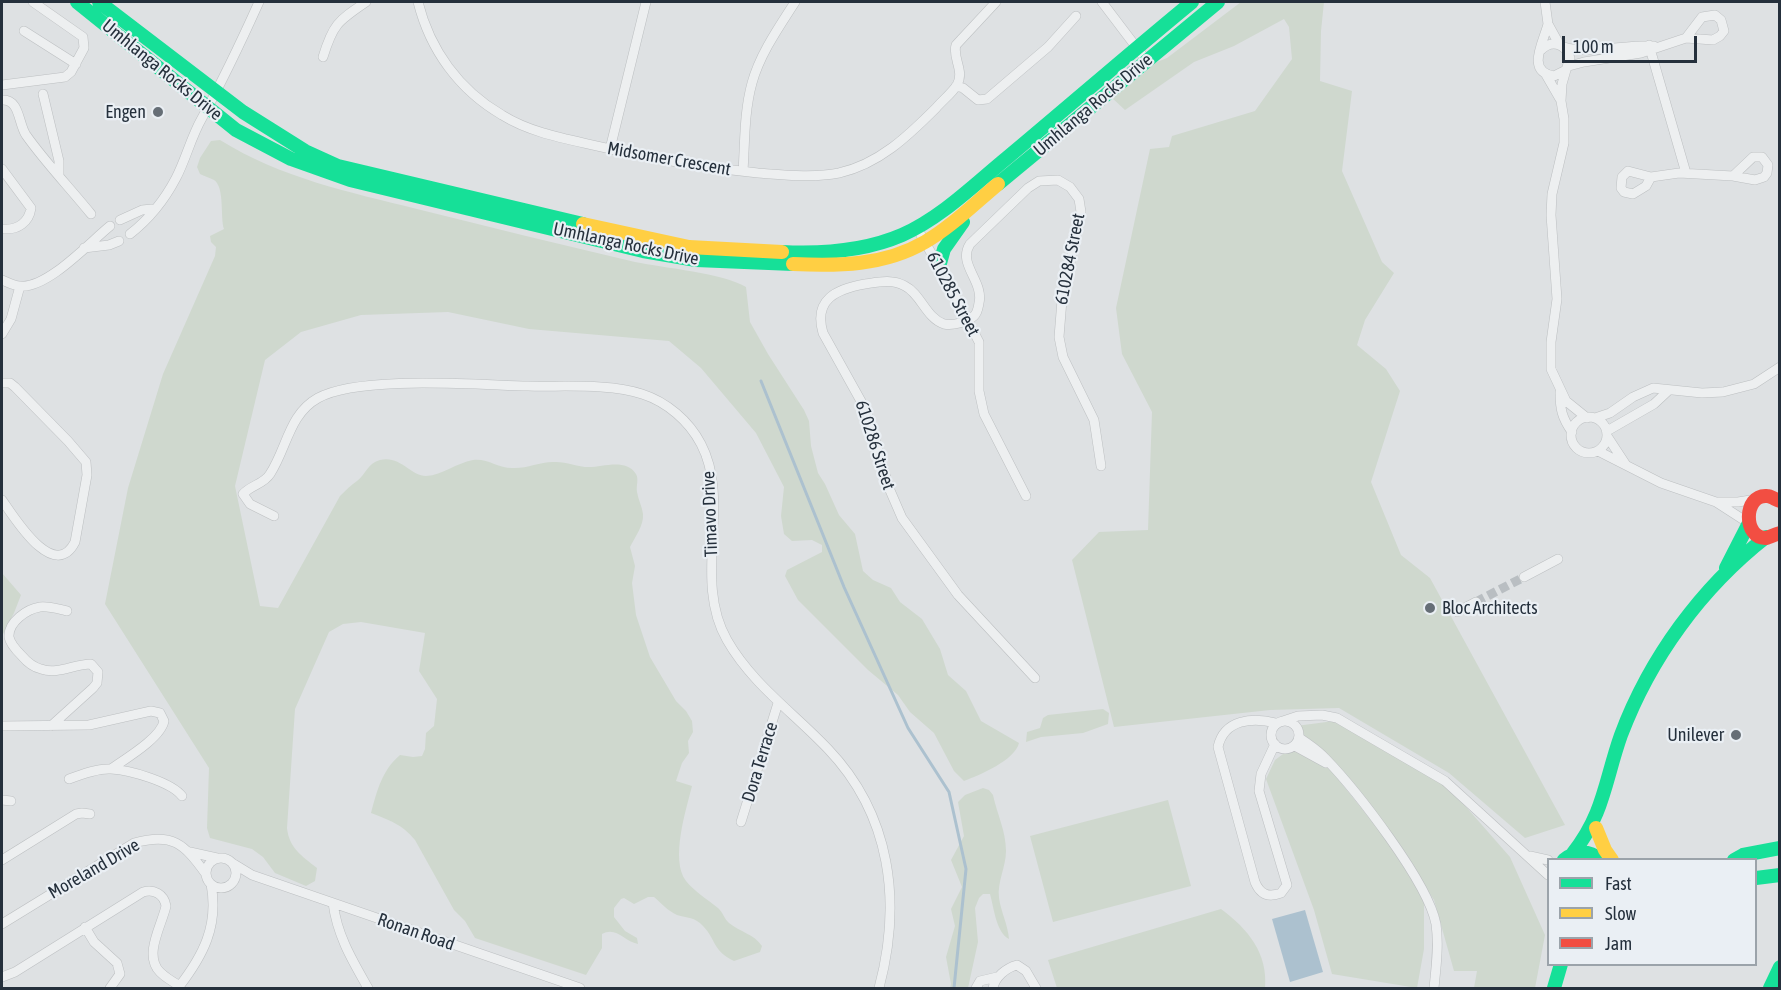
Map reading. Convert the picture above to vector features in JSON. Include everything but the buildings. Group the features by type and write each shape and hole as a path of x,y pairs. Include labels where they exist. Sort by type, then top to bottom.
{"main road":[{"name":"Umhlanga Rocks Drive","path":"77,2 208,109 262,146 304,166 676,258 836,266 891,257 925,242 986,195 1218,2"},
{"name":"Umhlanga Rocks Drive","path":"99,2 271,132 304,151 338,166 659,242 734,250 800,253 873,246 917,228 953,202 1064,111 1136,47 1192,2"},
{"path":"939,267 944,249 952,234 986,195"},
{"path":"1568,856 1597,823 1620,739 1645,681 1671,640 1723,575 1748,524 1749,507 1768,499 1779,486"},
{"path":"1748,524 1755,533 1775,535"},
{"path":"1723,575 1775,535"},
{"path":"1597,823 1604,858"},
{"path":"1738,858 1779,848"},
{"path":"1568,856 1587,852 1602,858"},
{"path":"1757,871 1779,868"},
{"path":"1757,878 1779,875"},
{"path":"1554,988 1559,967"},
{"path":"1770,988 1779,967"}],"street":[{"path":"2,86 65,77 69,75 84,48 83,37 33,2"},
{"path":"120,220 158,205 176,178 201,119 217,93 259,2"},
{"path":"323,57 337,23 366,2"},
{"name":"Midsomer Crescent","path":"418,2 427,29 442,59 481,101 512,122 682,164 783,175 820,175 840,172 862,165 897,145 956,86"},
{"path":"610,148 646,2"},
{"path":"743,171 746,121 752,82 766,49 795,2"},
{"path":"996,2 956,45 954,52 960,72 956,86 963,88 978,100 987,99 1048,47 1076,16"},
{"path":"1101,2 1146,60"},
{"path":"1545,2 1548,24 1570,58 1562,84 1564,143 1552,194 1551,216 1557,299 1551,342 1551,369 1566,401 1591,418 1600,421 1628,466"},
{"path":"1548,24 1537,62 1561,101"},
{"path":"24,31 76,64"},
{"path":"1545,73 1559,75 1568,68 1686,38"},
{"path":"1540,51 1548,44 1581,50 1630,45 1653,47"},
{"path":"1653,47 1686,173"},
{"path":"43,94 59,161 59,175"},
{"path":"2,100 13,103 24,133 91,214"},
{"path":"2,169 32,208 29,217 22,224 12,229 4,229"},
{"path":"1651,177 1686,173 1733,176"},
{"name":"610284 Street","path":"967,320 977,312 981,298 978,285 966,260 970,244 1033,184 1051,179 1070,187 1079,199 1081,212 1062,300 1059,337 1063,357 1094,420 1101,466"},
{"path":"130,234 147,220 152,209"},
{"path":"2,280 20,286 31,285 52,276 110,226"},
{"name":"610285 Street","path":"917,228 979,345 979,391 984,414 1026,496"},
{"path":"84,248 109,246 118,240"},
{"name":"610286 Street","path":"967,320 950,324 942,323 930,313 909,288 890,281 851,286 834,292 823,308 821,320 824,333 867,412 889,488 902,518 958,595 1035,678"},
{"path":"2,334 11,319 20,286"},
{"path":"1572,432 1577,422 1616,410 1653,388 1702,393 1723,392 1754,384 1779,367"},
{"path":"2,383 9,383 15,387 79,452 87,467 75,542 68,552 58,555 44,552 31,539 2,500"},
{"name":"Timavo Drive","path":"274,516 250,504 243,494 269,475 287,435 301,413 315,400 333,392 366,386 417,384 592,387 640,393 667,405 696,435 705,452 711,473 713,496 711,584 714,609 723,632 736,655 778,703 827,748 855,781 864,796 883,843 888,864 891,905 886,954 879,988"},
{"path":"1560,390 1560,408 1572,432 1574,445 1586,453 1598,451 1603,447 1607,434 1654,404 1669,390"},
{"path":"1598,451 1661,483 1716,502 1748,524"},
{"path":"1716,502 1768,499"},
{"path":"1524,578 1558,559"},
{"path":"1457,612 1476,602"},
{"path":"51,726 93,688 97,683 98,672 91,664 59,671 40,669 31,665 18,653 9,639 9,633 19,617 33,608 48,606 67,611"},
{"name":"Dora Terrace","path":"741,822 778,703"},
{"path":"2,726 88,724 151,711 160,713 164,721 161,730 111,769"},
{"path":"1279,746 1270,734 1279,722 1298,716 1337,718 1445,782 1517,848 1530,856 1547,874"},
{"path":"1296,726 1311,716"},
{"path":"1296,726 1287,721 1239,722 1229,728 1218,747 1257,887 1267,895 1275,895 1286,888 1286,878 1259,791 1261,774 1279,746 1298,742 1320,753 1352,788 1429,900 1436,925 1437,953 1434,988"},
{"path":"1296,726 1298,742"},
{"path":"69,779 82,774 111,769 158,781 175,789 182,796"},
{"path":"2,860 76,814 90,814"},
{"name":"Moreland Drive","path":"2,924 134,843 146,840 175,842 190,852 206,874"},
{"name":"Moreland Drive","path":"190,852 217,858"},
{"path":"1530,856 1547,860"},
{"path":"2,977 15,972 149,890 156,891 165,901 166,906 156,937 153,959 159,970 179,987 202,950 214,918 211,884 206,874 210,862 217,858 227,859 234,864 236,878 214,901"},
{"name":"Ronan Road","path":"234,864 252,875 580,988"},
{"name":"Ronan Road","path":"236,878 252,875"},
{"path":"211,884 217,888 226,887"},
{"path":"333,903 337,929 368,988"},
{"path":"86,927 94,942 119,966 120,974 110,988"},
{"path":"976,988 980,981 997,977 1011,967 1020,965 1036,988"},
{"path":"993,988 997,977"}],"shaded area":[{"path":"1241,2 1324,2 1320,81 1352,91 1342,171 1382,262 1394,273 1365,320 1357,345 1386,369 1400,391 1371,482 1401,555 1430,578 1565,825 1525,838 1449,773 1339,708 1270,710 1114,727 1072,560 1099,532 1148,530 1152,412 1122,354 1116,308 1150,149 1169,147 1172,136 1255,111 1292,59 1289,27 1284,19 1234,46 1194,62 1125,110 1111,97 1137,74 1142,75 1152,64 1167,58"},
{"path":"220,140 291,174 341,190 635,262 723,278 746,287 750,322 809,421 811,446 818,473 839,515 855,534 863,571 873,580 891,588 900,602 922,619 940,649 948,675 966,691 981,721 1019,743 1016,749 996,766 964,781 954,771 934,733 910,712 898,695 868,670 798,600 785,576 787,570 822,552 822,545 812,540 792,541 784,534 781,516 784,487 756,433 701,368 669,341 529,329 448,312 361,315 301,332 265,360 235,486 260,606 278,608 340,496 376,461 394,460 415,473 426,476 438,474 473,460 512,468 558,462 589,467 614,464 632,469 637,476 637,492 643,514 641,527 630,547 635,566 632,583 636,615 650,657 676,701 692,721 693,732 688,741 689,753 682,763 676,781 692,786 679,848 681,872 686,881 720,910 729,923 762,946 760,952 734,961 718,949 700,923 694,919 677,915 654,897 648,897 634,904 624,898 621,899 614,908 614,917 625,931 637,938 638,944 616,933 602,934 602,948 586,975 475,938 465,921 454,910 415,840 400,826 371,813 378,789 389,767 400,755 422,756 426,733 434,726 437,699 419,671 425,633 361,622 343,624 329,632 295,709 287,828 293,846 317,868 315,881 306,886 275,873 263,857 252,849 210,838 207,828 209,768 105,604 128,488 163,374 215,256 216,247 211,242 210,236 224,229 220,189 214,180 200,174 197,167 211,141"},
{"path":"2,573 21,595 2,636"},
{"path":"1103,709 1109,713 1108,724 1083,733 1041,737 1026,742 1027,732 1040,728 1043,718 1048,715"},
{"path":"1334,721 1446,784 1510,857 1545,935 1535,988 1474,988 1477,971 1454,971 1434,900 1398,846 1296,726"},
{"path":"1287,751 1298,751 1326,764 1398,854 1424,896 1424,949 1417,988 1332,974 1314,910 1266,779 1275,760"},
{"path":"983,788 989,790 993,795 1005,836 1006,857 999,892 1009,939 998,925 990,894 983,894 975,908 978,942 968,988 950,988 946,957 955,926 951,909 962,887 951,860 964,836 958,802 965,795"},
{"path":"1168,800 1191,886 1053,922 1030,836"},
{"path":"1221,909 1248,934 1260,953 1265,975 1265,988 1057,988 1048,960"}],"water":[{"path":"1305,910 1323,972 1290,982 1272,919"}],"waterway":[{"path":"761,381 844,587 908,728 949,792 966,869 954,988"}],"tunnel":[{"path":"1476,602 1524,577"}],"traffic: fast":[{"path":"77,2 236,130 291,159 350,180 643,251 696,260 793,264"},
{"path":"99,2 243,112 305,151 338,166 583,224"},
{"path":"782,252 828,252 858,248 888,240 916,228 944,210 970,189 1192,2"},
{"path":"998,184 1218,2"},
{"path":"939,267 944,249 963,222"},
{"path":"1726,568 1748,525"},
{"path":"1573,853 1598,810 1621,735 1633,706 1662,652 1699,602 1742,557 1766,537"},
{"path":"1738,858 1780,848"},
{"path":"1567,858 1582,852 1598,858"},
{"path":"1757,878 1780,875"},
{"path":"1554,988 1560,966"},
{"path":"1770,988 1780,967"}],"traffic: slow":[{"path":"793,264 860,263 909,250 944,229 998,184"},
{"path":"583,224 689,247 782,252"},
{"path":"1596,828 1611,858"}],"traffic: jam":[{"path":"1780,501 1769,496 1759,497 1753,502 1749,517 1753,532 1758,536 1766,538 1780,533"}],"place":[{"name":"Engen","path":"158,112"},
{"name":"Bloc Architects","path":"1430,608"},
{"name":"Unilever","path":"1736,735"}]}
